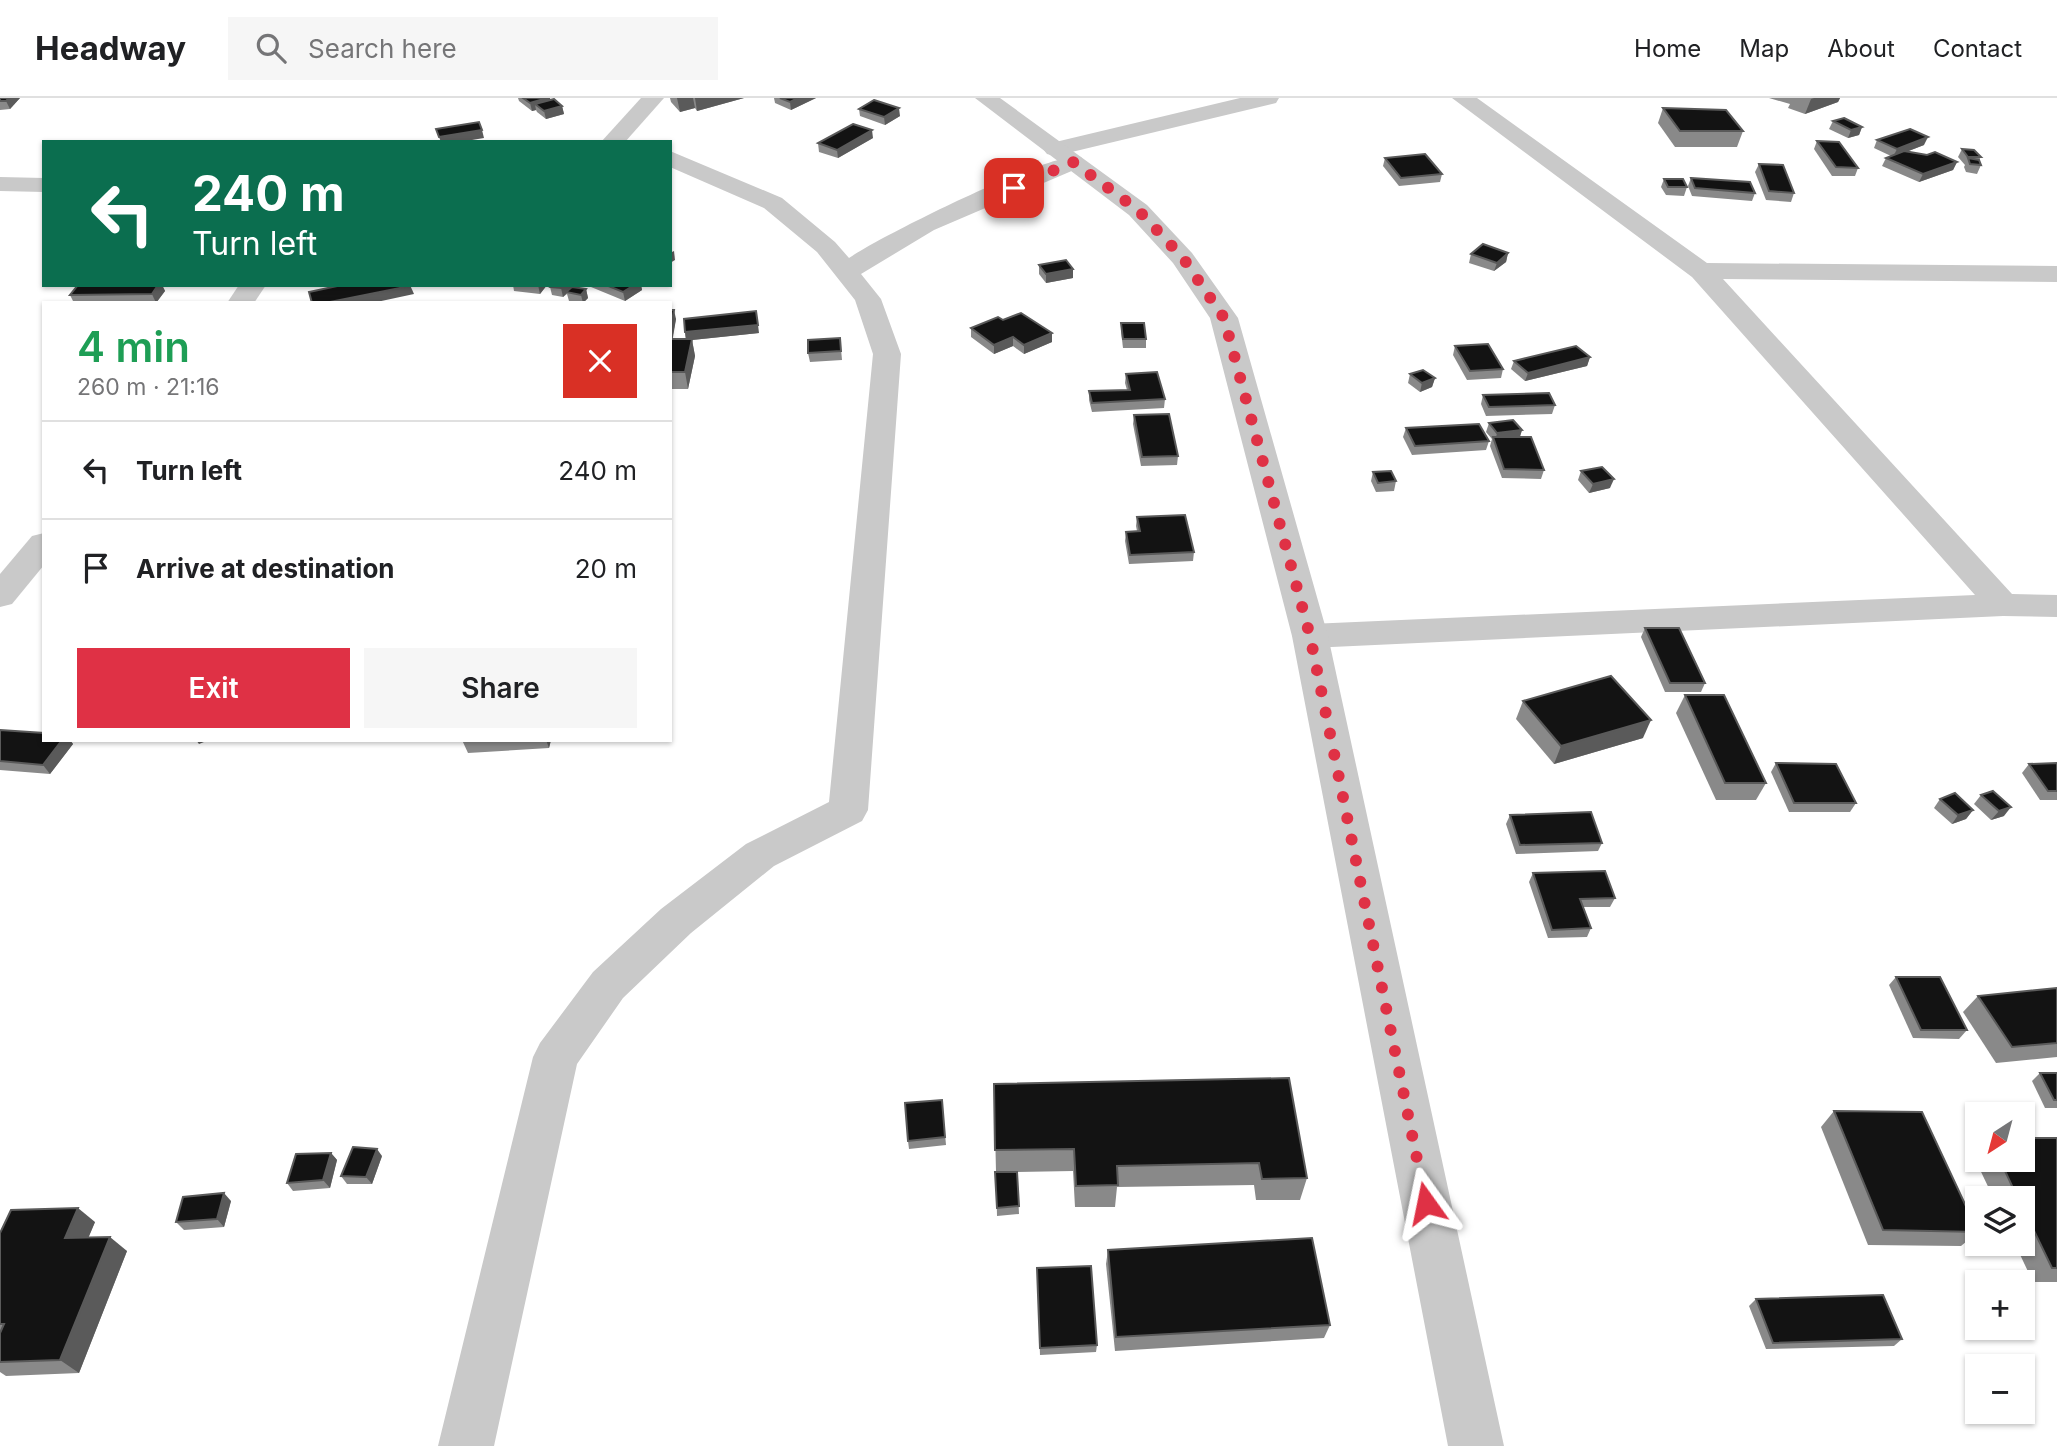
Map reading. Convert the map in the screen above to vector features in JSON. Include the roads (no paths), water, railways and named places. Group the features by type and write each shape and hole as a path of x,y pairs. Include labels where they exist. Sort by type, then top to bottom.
{"street":[{"path":"622,140 653,98"},
{"path":"986,98 1138,210 1183,258 1224,318 1310,636 1476,1446"},
{"path":"846,272 870,253 1064,155 1268,98"},
{"path":"1463,98 1701,271 2003,605"},
{"path":"466,1446 556,1057 608,985 676,921 760,855 848,810 887,354 868,299 826,247 773,204 672,159"},
{"path":"0,184 42,185"},
{"path":"1701,271 2057,274"},
{"path":"0,596 42,545"},
{"path":"1310,636 2003,605 2057,606"}]}
